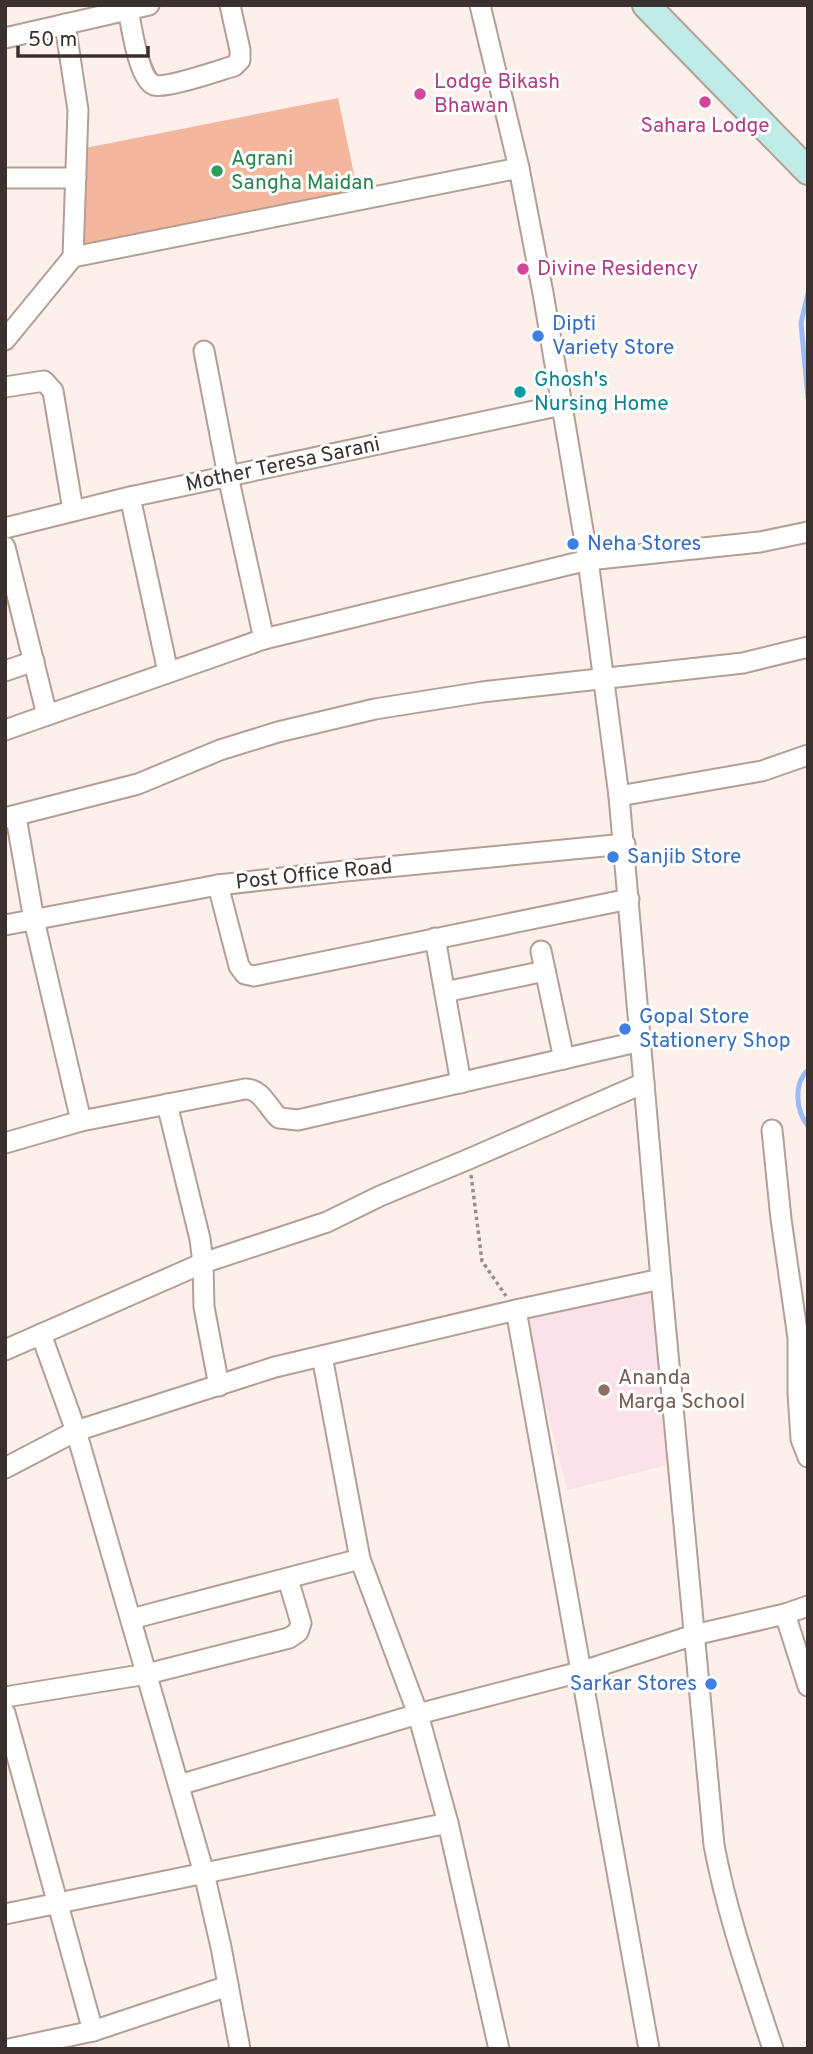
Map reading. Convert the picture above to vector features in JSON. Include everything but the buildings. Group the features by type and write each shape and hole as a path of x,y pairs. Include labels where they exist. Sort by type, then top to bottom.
{"main road":[{"path":"646,5 808,171"}],"street":[{"path":"5,38 149,5"},
{"path":"128,9 142,72 155,86 168,85 234,66 240,60 230,5"},
{"path":"480,5 519,168 562,405 588,560 619,796 714,1845 730,1912 773,2049"},
{"path":"5,340 72,257 77,95 65,23"},
{"path":"72,257 519,168"},
{"path":"5,178 76,178"},
{"path":"205,351 228,476 264,639"},
{"path":"5,387 44,381 53,391 73,510"},
{"name":"Mother Teresa Sarani","path":"5,528 130,497 562,405"},
{"path":"130,497 168,672"},
{"path":"5,730 264,639 588,560 748,544 808,532"},
{"path":"5,547 47,715"},
{"path":"80,1121 10,817 138,784 220,750 278,732 375,709 482,692 743,663 808,647"},
{"path":"5,671 34,661"},
{"path":"619,796 762,771 808,755"},
{"name":"Post Office Road","path":"5,925 218,885 625,844"},
{"path":"218,885 239,966 245,974 254,976 629,899"},
{"path":"435,938 461,1083"},
{"path":"541,951 564,1059"},
{"path":"445,992 545,971"},
{"path":"5,1143 80,1121 250,1088 279,1118 298,1120 641,1041"},
{"path":"5,1350 203,1263 327,1222 380,1196 644,1083"},
{"path":"167,1104 200,1239 204,1307 219,1385"},
{"path":"772,1130 781,1219 798,1338 803,1393 801,1439 808,1457"},
{"path":"5,1468 76,1431 275,1367 661,1279"},
{"path":"516,1310 649,2049"},
{"path":"41,1334 76,1431 204,1872 240,2049"},
{"path":"323,1356 360,1559 418,1713 448,1823 499,2049"},
{"path":"131,1619 360,1559"},
{"path":"5,1697 147,1674 289,1638 298,1632 301,1623 288,1579"},
{"path":"179,1785 418,1713 580,1672 694,1635 808,1606"},
{"path":"785,1614 808,1686"},
{"path":"5,1713 93,2031"},
{"path":"5,1914 448,1823"},
{"path":"9,2049 93,2031 228,1986"}],"path":[{"path":"469,1159 482,1261 516,1310"}],"shaded area":[{"name":"Agrani Sangha Maidan","path":"338,98 358,193 80,250 80,149"},
{"name":"Ananda Marga School","path":"655,1291 675,1463 567,1490 524,1317"}],"waterway":[{"path":"808,293 801,323 808,398"},
{"path":"808,1070 798,1090 801,1113 808,1126"}],"place":[{"name":"Lodge Bikash Bhawan","path":"420,94"},
{"name":"Sahara Lodge","path":"705,102"},
{"name":"Agrani Sangha Maidan","path":"217,171"},
{"name":"Divine Residency","path":"523,269"},
{"name":"Dipti Variety Store","path":"538,336"},
{"name":"Ghosh's Nursing Home","path":"520,392"},
{"name":"Neha Stores","path":"573,544"},
{"name":"Sanjib Store","path":"613,857"},
{"name":"Gopal Store Stationery Shop","path":"625,1029"},
{"name":"Ananda Marga School","path":"604,1390"},
{"name":"Sarkar Stores","path":"711,1684"}]}
